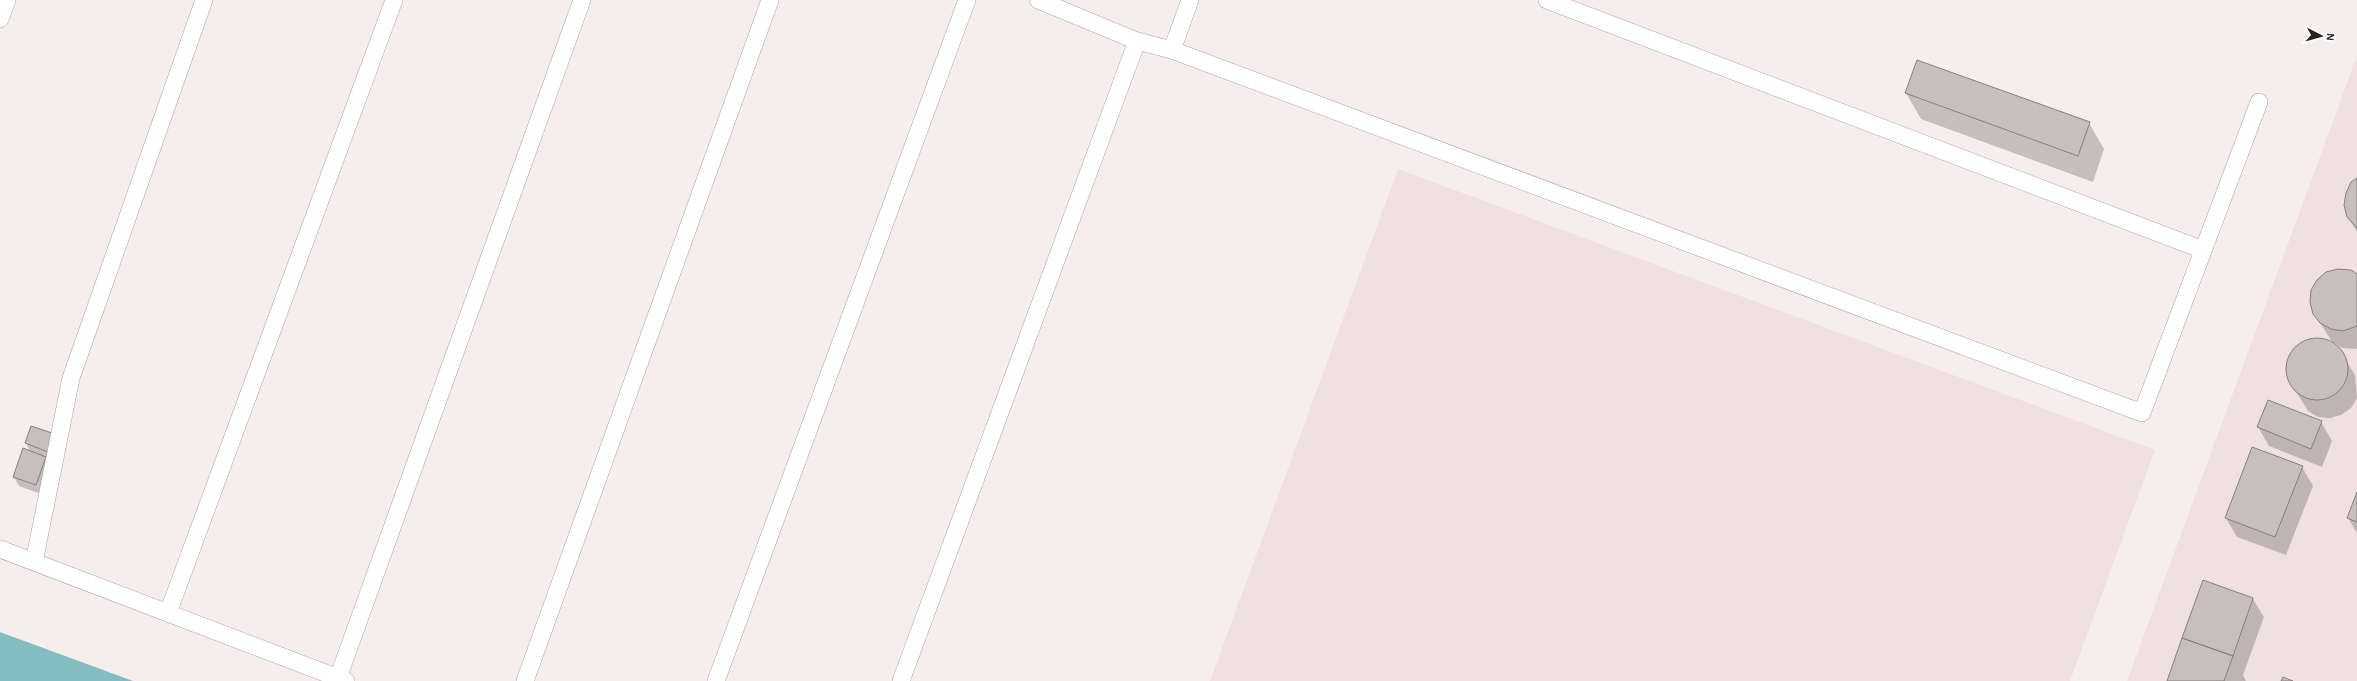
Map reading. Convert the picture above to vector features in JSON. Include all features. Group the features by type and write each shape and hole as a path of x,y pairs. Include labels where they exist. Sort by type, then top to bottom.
{"lane":[{"path":"0,19 7,0"},
{"path":"34,562 71,378 204,0"},
{"path":"168,613 394,0"},
{"path":"0,549 342,679 582,0"},
{"path":"526,681 770,0"},
{"path":"716,681 967,0"},
{"path":"1038,0 1137,41 1172,50 2142,412 2259,102"},
{"path":"1172,50 1190,0"},
{"path":"1547,0 2203,250"},
{"path":"901,681 1137,41"}],"shaded area":[{"path":"2357,56 2357,681 2127,681"},
{"path":"1398,169 2155,450 2070,681 1210,681"}],"water":[{"path":"0,632 133,681 0,681"}],"building":[{"path":"1917,60 2090,122 2078,156 1905,93"},
{"path":"2357,178 2357,228 2347,217 2344,205 2346,193 2351,182"},
{"path":"2338,269 2351,270 2357,274 2357,326 2343,331 2331,329 2320,323 2313,314 2310,302 2311,290 2317,280 2326,272"},
{"path":"2317,338 2334,343 2339,347 2343,352 2348,369 2343,386 2339,391 2334,395 2317,400 2300,395 2295,391 2291,386 2286,369 2291,352 2295,347 2300,343"},
{"path":"2268,400 2322,421 2311,449 2257,427"},
{"path":"31,426 55,434 48,452 25,443"},
{"path":"2252,447 2303,466 2275,537 2225,518"},
{"path":"23,448 46,457 36,485 13,477"},
{"path":"2357,492 2357,522 2347,518"},
{"path":"2203,580 2253,598 2233,656 2182,638"},
{"path":"2182,638 2233,656 2224,681 2167,681"},
{"path":"2283,677 2293,681 2281,681"}]}
